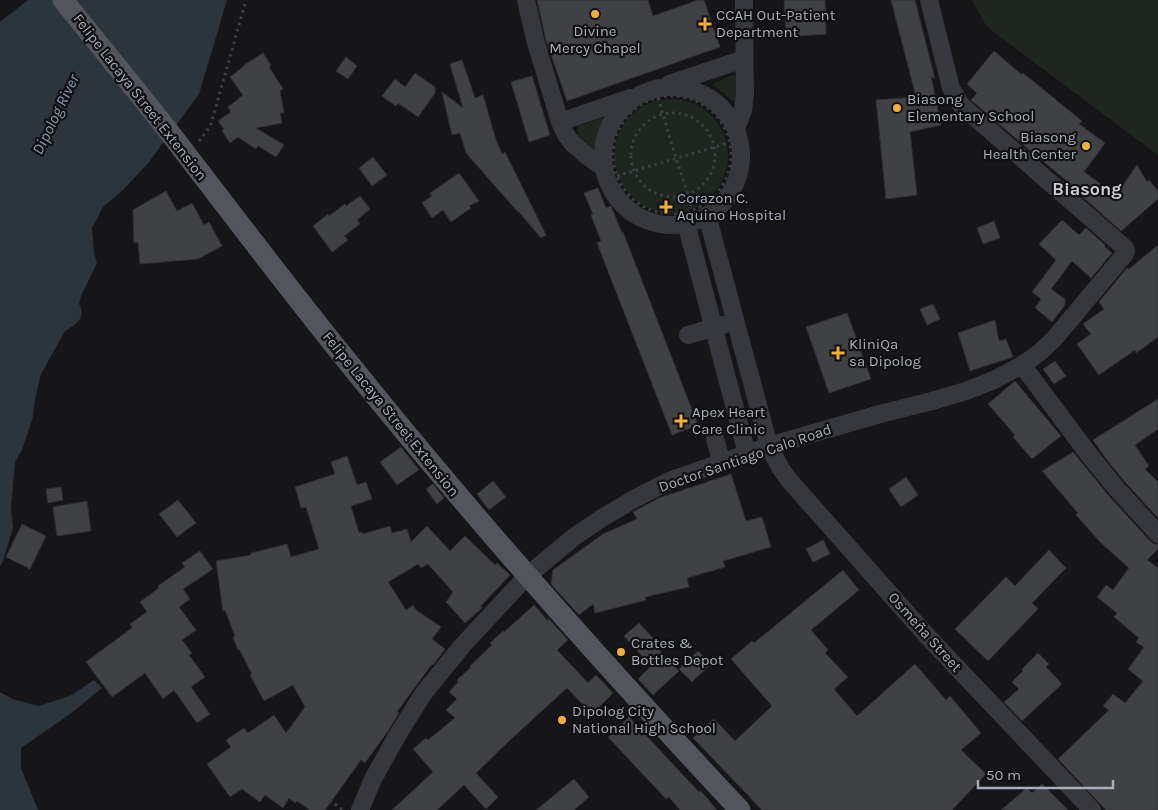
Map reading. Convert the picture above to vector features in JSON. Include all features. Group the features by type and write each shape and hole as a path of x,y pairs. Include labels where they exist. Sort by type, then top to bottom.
{"main road":[{"name":"Felipe Lacaya Street Extension","path":"64,0 352,368 439,473 527,576 661,726 740,810"}],"street":[{"path":"526,0 536,43 560,122 566,135 587,156 610,171"},
{"path":"736,0 744,59"},
{"path":"732,136 743,110 745,94 744,0"},
{"name":"Doctor Santiago Calo Road","path":"360,810 397,736 423,694 462,646 527,576 574,537 634,498 669,481 769,446 932,401 994,380 1022,365 1054,339 1119,262 1126,251 1125,248 961,104 952,88 929,0"},
{"path":"560,122 648,90 659,93 744,59"},
{"path":"659,93 674,86 687,88 711,98 721,106 729,117 732,136"},
{"path":"635,96 624,105 608,127 603,146 610,171 607,180 621,204 632,213 659,228 676,225 717,208 726,199 733,188 740,165 739,140 732,136"},
{"path":"695,216 714,328 747,454"},
{"name":"Osmeña Street","path":"695,216 736,322 769,446 781,469 802,496 928,637 1092,810"},
{"path":"688,335 736,322"},
{"path":"1022,365 1090,456 1158,534"},
{"path":"716,439 722,463"}],"path":[{"path":"179,145 200,140 210,124 246,0"},
{"path":"659,93 663,115 695,216"},
{"path":"610,171 614,166 614,146 620,126 634,111 659,93 691,99 707,108 732,136"},
{"path":"673,113 693,118 704,127 712,139 714,147 714,160 710,173 703,185 688,194 671,198 657,194 645,187 634,171 631,150 635,137 642,126 653,118 663,115 673,113"},
{"path":"610,171 634,171 714,147 732,136"},
{"path":"695,216 723,182 729,165 732,136"},
{"path":"610,171 627,193 651,211 695,216"},
{"path":"277,762 343,810"}],"shaded area":[{"path":"972,0 1158,0 1158,155 987,27"},
{"path":"733,75 741,77 738,105 712,84"},
{"path":"671,99 693,104 711,116 723,134 728,156 723,178 711,196 693,208 671,213 649,208 631,196 619,178 614,156 619,134 631,116 649,104"},
{"path":"607,116 599,141 597,155 580,139 578,126"}],"water":[{"name":"Dipolog River","path":"28,0 227,0 199,94 149,162 124,189 103,207 92,228 94,253 97,263 81,296 79,304 82,313 81,317 73,326 65,331 41,374 33,417 22,450 15,462 11,508 13,528 0,566 0,22"},
{"path":"94,680 102,688 70,714 21,748 21,768 38,810 0,810 0,692 12,699 39,706 72,695"}],"building":[{"path":"537,0 648,0 653,16 698,0 704,0 720,47 567,101 546,40"},
{"path":"784,0 825,0 826,34 786,37"},
{"path":"891,0 915,0 935,79 931,76 941,125 910,132 917,195 886,199 876,100 916,97"},
{"path":"994,51 1082,121 1079,124 1105,143 1084,172 1116,195 1137,165 1147,182 1149,180 1158,191 1158,199 1121,231 1067,181 971,100 977,93 967,84"},
{"path":"263,53 271,65 269,67 283,89 280,91 284,113 280,113 282,123 256,128 284,145 276,157 258,146 256,149 238,137 230,143 218,121 231,112 228,107 243,95 230,77"},
{"path":"346,57 357,66 348,79 336,71"},
{"path":"462,60 475,98 483,95 502,154 505,152 546,235 541,238 466,153 460,133 452,135 442,92 463,108 450,64"},
{"path":"415,73 435,87 435,93 418,117 398,103 396,106 382,96 395,79 405,87"},
{"path":"532,76 550,135 529,142 511,82"},
{"path":"373,157 387,175 372,186 359,168"},
{"path":"459,173 479,201 469,206 471,208 451,222 443,210 432,218 422,203 432,196 430,193"},
{"path":"598,188 606,208 611,206 623,232 698,425 672,435 597,243 601,241 584,193"},
{"path":"166,191 177,211 192,203 204,225 209,222 222,246 198,259 140,264 138,242 134,243 133,210"},
{"path":"360,196 370,209 357,220 360,224 344,236 348,240 332,252 313,226 328,214 329,216"},
{"path":"1062,220 1079,235 1086,228 1112,253 1091,278 1072,261 1051,289 1065,299 1065,305 1052,322 1035,308 1041,299 1032,292 1056,260 1039,244"},
{"path":"994,221 1000,238 983,244 977,228"},
{"path":"1158,245 1158,337 1136,353 1135,350 1099,375 1077,344 1091,334 1083,324 1104,309 1099,302 1127,268 1129,269"},
{"path":"933,304 940,319 927,325 920,309"},
{"name":"KliniQa sa Dipolog","path":"847,313 871,379 829,393 806,327"},
{"path":"995,320 999,341 1006,339 1013,357 970,371 958,333"},
{"path":"1055,361 1066,376 1054,384 1043,369"},
{"path":"1015,381 1061,436 1032,459 1013,437 1015,435 988,404"},
{"path":"1158,399 1158,429 1135,445 1149,466 1145,469 1158,482 1158,518 1125,482 1093,440"},
{"path":"401,447 419,470 397,485 380,462"},
{"path":"1073,452 1109,496 1150,541 1158,544 1158,549 1147,560 1158,568 1158,810 1106,810 1058,759 1109,710 1103,706 1113,694 1125,703 1143,681 1128,669 1144,647 1136,642 1139,638 1114,617 1117,613 1097,597 1106,585 1113,590 1129,568 1100,542 1076,515 1078,513 1042,471"},
{"path":"347,456 357,485 366,482 372,499 351,506 359,533 362,532 363,534 390,526 392,533 407,529 411,542 427,526 450,551 465,536 495,565 497,563 510,575 481,606 482,608 465,623 446,602 453,592 428,564 421,568 418,564 388,582 406,610 413,605 416,610 441,627 432,639 445,649 397,712 399,713 388,731 365,763 361,760 325,810 310,810 289,798 283,808 265,795 260,802 242,789 230,797 207,764 231,747 226,740 244,728 248,733 274,715 286,733 305,707 293,685 264,701 250,675 252,674 238,650 225,610 223,611 216,561 251,555 251,553 287,544 291,557 319,549 306,507 301,508 295,487 335,474 331,462"},
{"path":"731,474 746,521 762,517 771,547 723,561 725,567 687,578 689,587 645,597 646,600 595,613 593,604 579,615 551,584 553,570 603,534 637,519 633,512 659,498"},
{"path":"906,477 918,495 901,507 889,489"},
{"path":"493,481 506,497 489,510 477,494"},
{"path":"433,484 444,498 437,504 426,489"},
{"path":"61,487 63,500 48,503 46,489"},
{"path":"178,500 196,523 177,537 159,514"},
{"path":"87,501 91,531 57,536 53,507"},
{"path":"22,524 46,536 30,569 6,557"},
{"path":"823,540 830,554 813,562 806,549"},
{"path":"1049,550 1066,568 1032,603 1038,609 988,661 955,629 1006,577 1015,586"},
{"path":"200,551 213,569 183,589 190,599 179,607 196,630 182,640 192,653 189,655 205,677 191,687 210,714 197,723 174,690 163,699 145,673 112,697 86,662 132,628 130,624 147,612 140,602 159,588 158,586 185,567 182,563"},
{"path":"843,570 859,590 811,630 828,650 825,653 848,677 834,689 857,716 915,664 946,700 950,696 981,733 961,750 986,774 952,810 762,810 693,738 714,719 735,741 772,706 731,659 752,641 754,643"},
{"path":"534,605 568,640 557,650 588,683 596,675 613,693 592,714 567,688 476,773 498,797 486,809 464,785 437,810 392,810 433,772 413,749 426,738 428,740 455,718 446,710 457,699 449,692 458,682 457,680 492,645 490,643"},
{"path":"639,623 653,638 651,641 679,671 653,695 638,679 651,666 624,636"},
{"path":"698,651 711,664 692,682 679,669"},
{"path":"1038,653 1049,664 1046,667 1062,684 1022,721 1004,702 1019,689 1012,682"},
{"path":"629,717 717,810 680,810 669,797 666,799 608,737"},
{"path":"574,779 589,797 574,810 536,810"},
{"path":"1042,784 1068,810 1001,810 1027,788 1032,793"}],"place":[{"name":"Divine Mercy Chapel","path":"595,14"},
{"name":"CCAH Out-Patient Department","path":"705,24"},
{"name":"Biasong Elementary School","path":"897,108"},
{"name":"Biasong Health Center","path":"1086,146"},
{"name":"Corazon C. Aquino Hospital","path":"666,207"},
{"name":"KliniQa sa Dipolog","path":"838,353"},
{"name":"Apex Heart Care Clinic","path":"681,421"},
{"name":"Crates & Bottles Depot","path":"621,652"},
{"name":"Dipolog City National High School","path":"562,720"}],"district":[{"name":"Biasong","path":"1087,189"}]}
